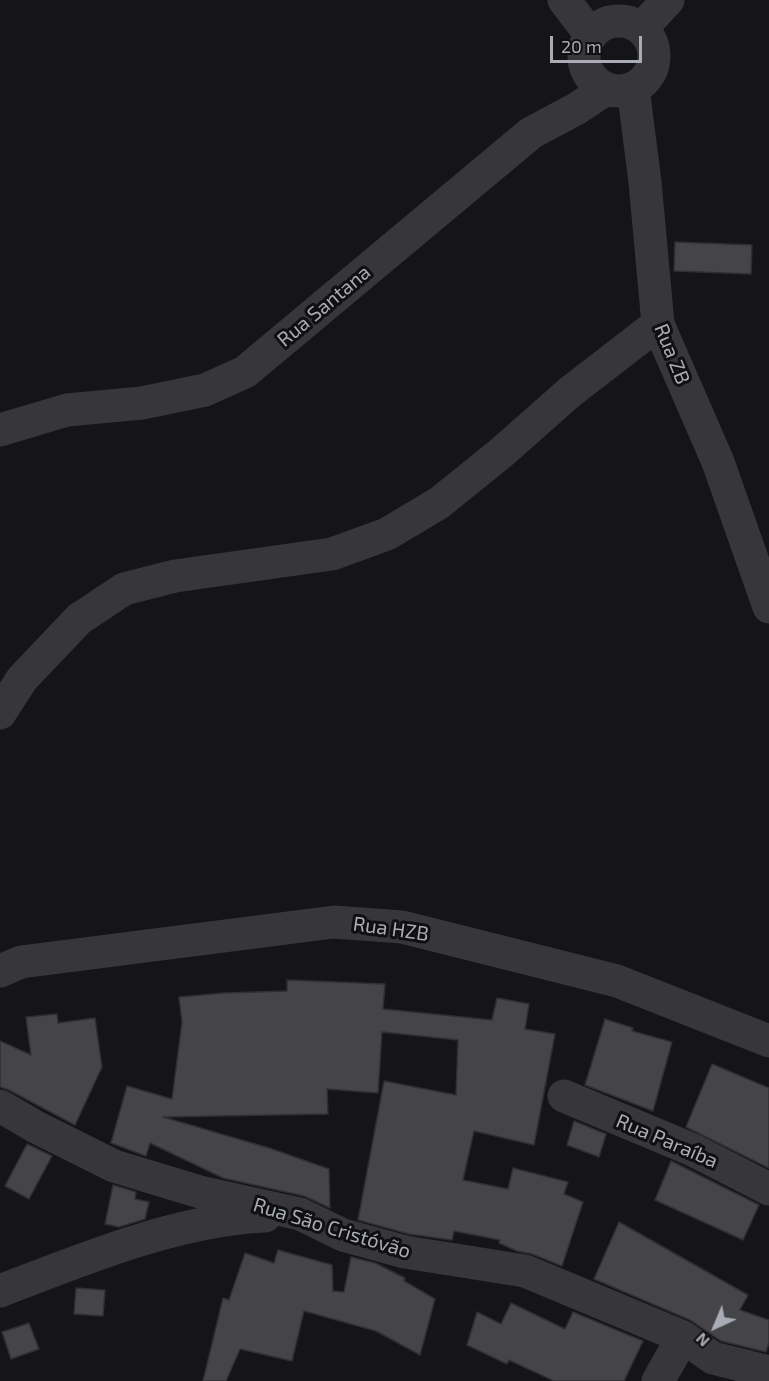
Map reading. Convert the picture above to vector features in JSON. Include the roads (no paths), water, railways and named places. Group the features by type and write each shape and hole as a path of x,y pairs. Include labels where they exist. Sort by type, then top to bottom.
{"street":[{"path":"564,0 590,34"},
{"path":"642,28 668,0"},
{"path":"614,20 629,21 642,28 651,40 654,54 652,68 645,80 620,89 592,80 584,65 583,49 590,34 601,24 614,20"},
{"name":"Rua ZB","path":"620,89 645,182 658,324 718,462 769,607"},
{"name":"Rua Santana","path":"0,430 67,410 142,403 206,390 245,372 531,133 620,89"},
{"path":"0,713 22,679 79,619 124,589 175,576 332,554 387,534 439,502 501,453 570,392 658,324"},
{"name":"Rua HZB","path":"0,970 21,962 334,922 402,927 617,981 769,1041"},
{"name":"Rua Paraíba","path":"564,1096 693,1150 769,1189"},
{"name":"Rua São Cristóvão","path":"0,1106 36,1127 114,1166 200,1192 300,1214 343,1235 405,1252 525,1271 683,1338 713,1358 769,1372"},
{"path":"0,1291 75,1263 188,1226 245,1217 300,1214"},
{"path":"658,1381 683,1338"}]}
